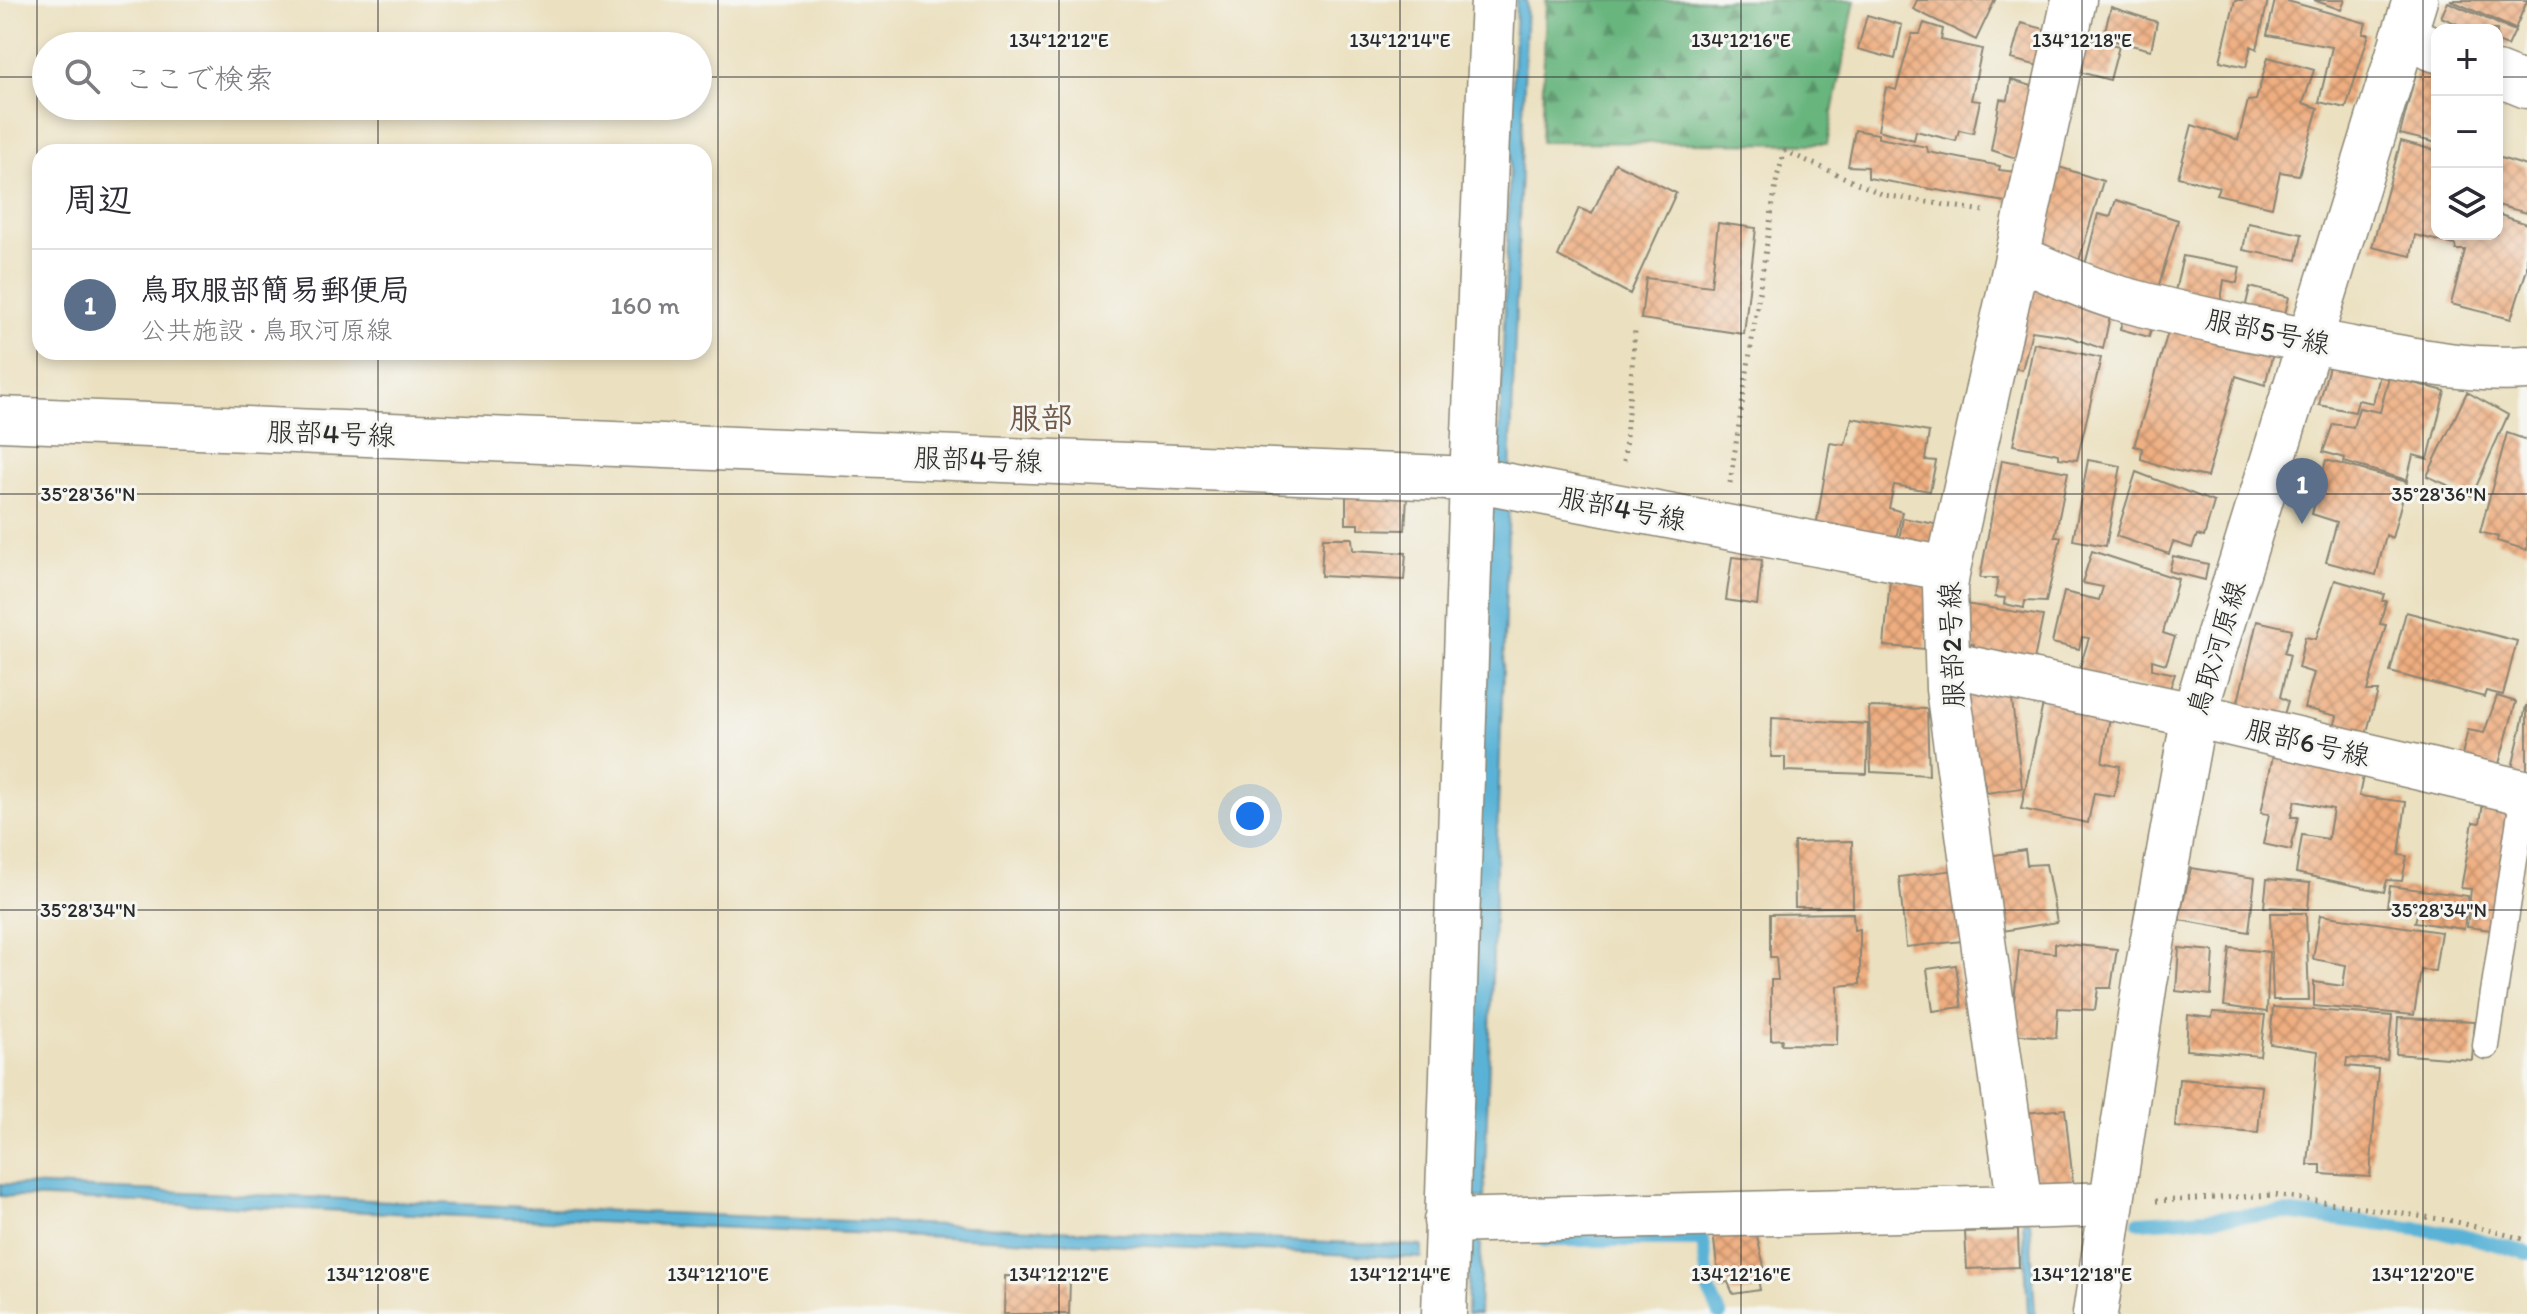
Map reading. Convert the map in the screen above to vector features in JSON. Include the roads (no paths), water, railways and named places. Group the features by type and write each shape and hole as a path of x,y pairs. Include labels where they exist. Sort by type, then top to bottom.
{"street":[{"path":"1444,1314 1472,479 1493,0"},
{"name":"服部2号線","path":"2020,1207 1948,689 1945,587 2074,0"},
{"name":"鳥取河原線","path":"2095,1314 2145,982 2194,715 2310,341 2419,29"},
{"path":"2503,76 2527,86"},
{"name":"服部5号線","path":"2021,237 2116,297 2310,341 2441,364 2507,370 2527,368"},
{"name":"服部4号線","path":"0,419 1472,479 1948,569"},
{"name":"服部6号線","path":"1948,664 2194,715 2526,793"},
{"path":"1446,1221 2111,1204"}],"lane":[{"path":"2486,1046 2526,793"}],"water":[{"path":"1516,0 1527,0 1484,1199 1463,1199 1487,499 1499,457"},
{"path":"0,1184 1422,1246 1422,1258 0,1196"},
{"path":"2023,1220 2030,1220 2035,1314 2028,1314"},
{"path":"1469,1240 1481,1244 1479,1314 1467,1314"}],"waterway":[{"path":"2139,1222 2286,1213 2459,1234 2527,1253"},
{"path":"1544,1240 1703,1240 1709,1291 1720,1314"}],"place":[{"name":"鳥取服部簡易郵便局","path":"2302,524"}],"district":[{"name":"服部","path":"1041,418"}]}
